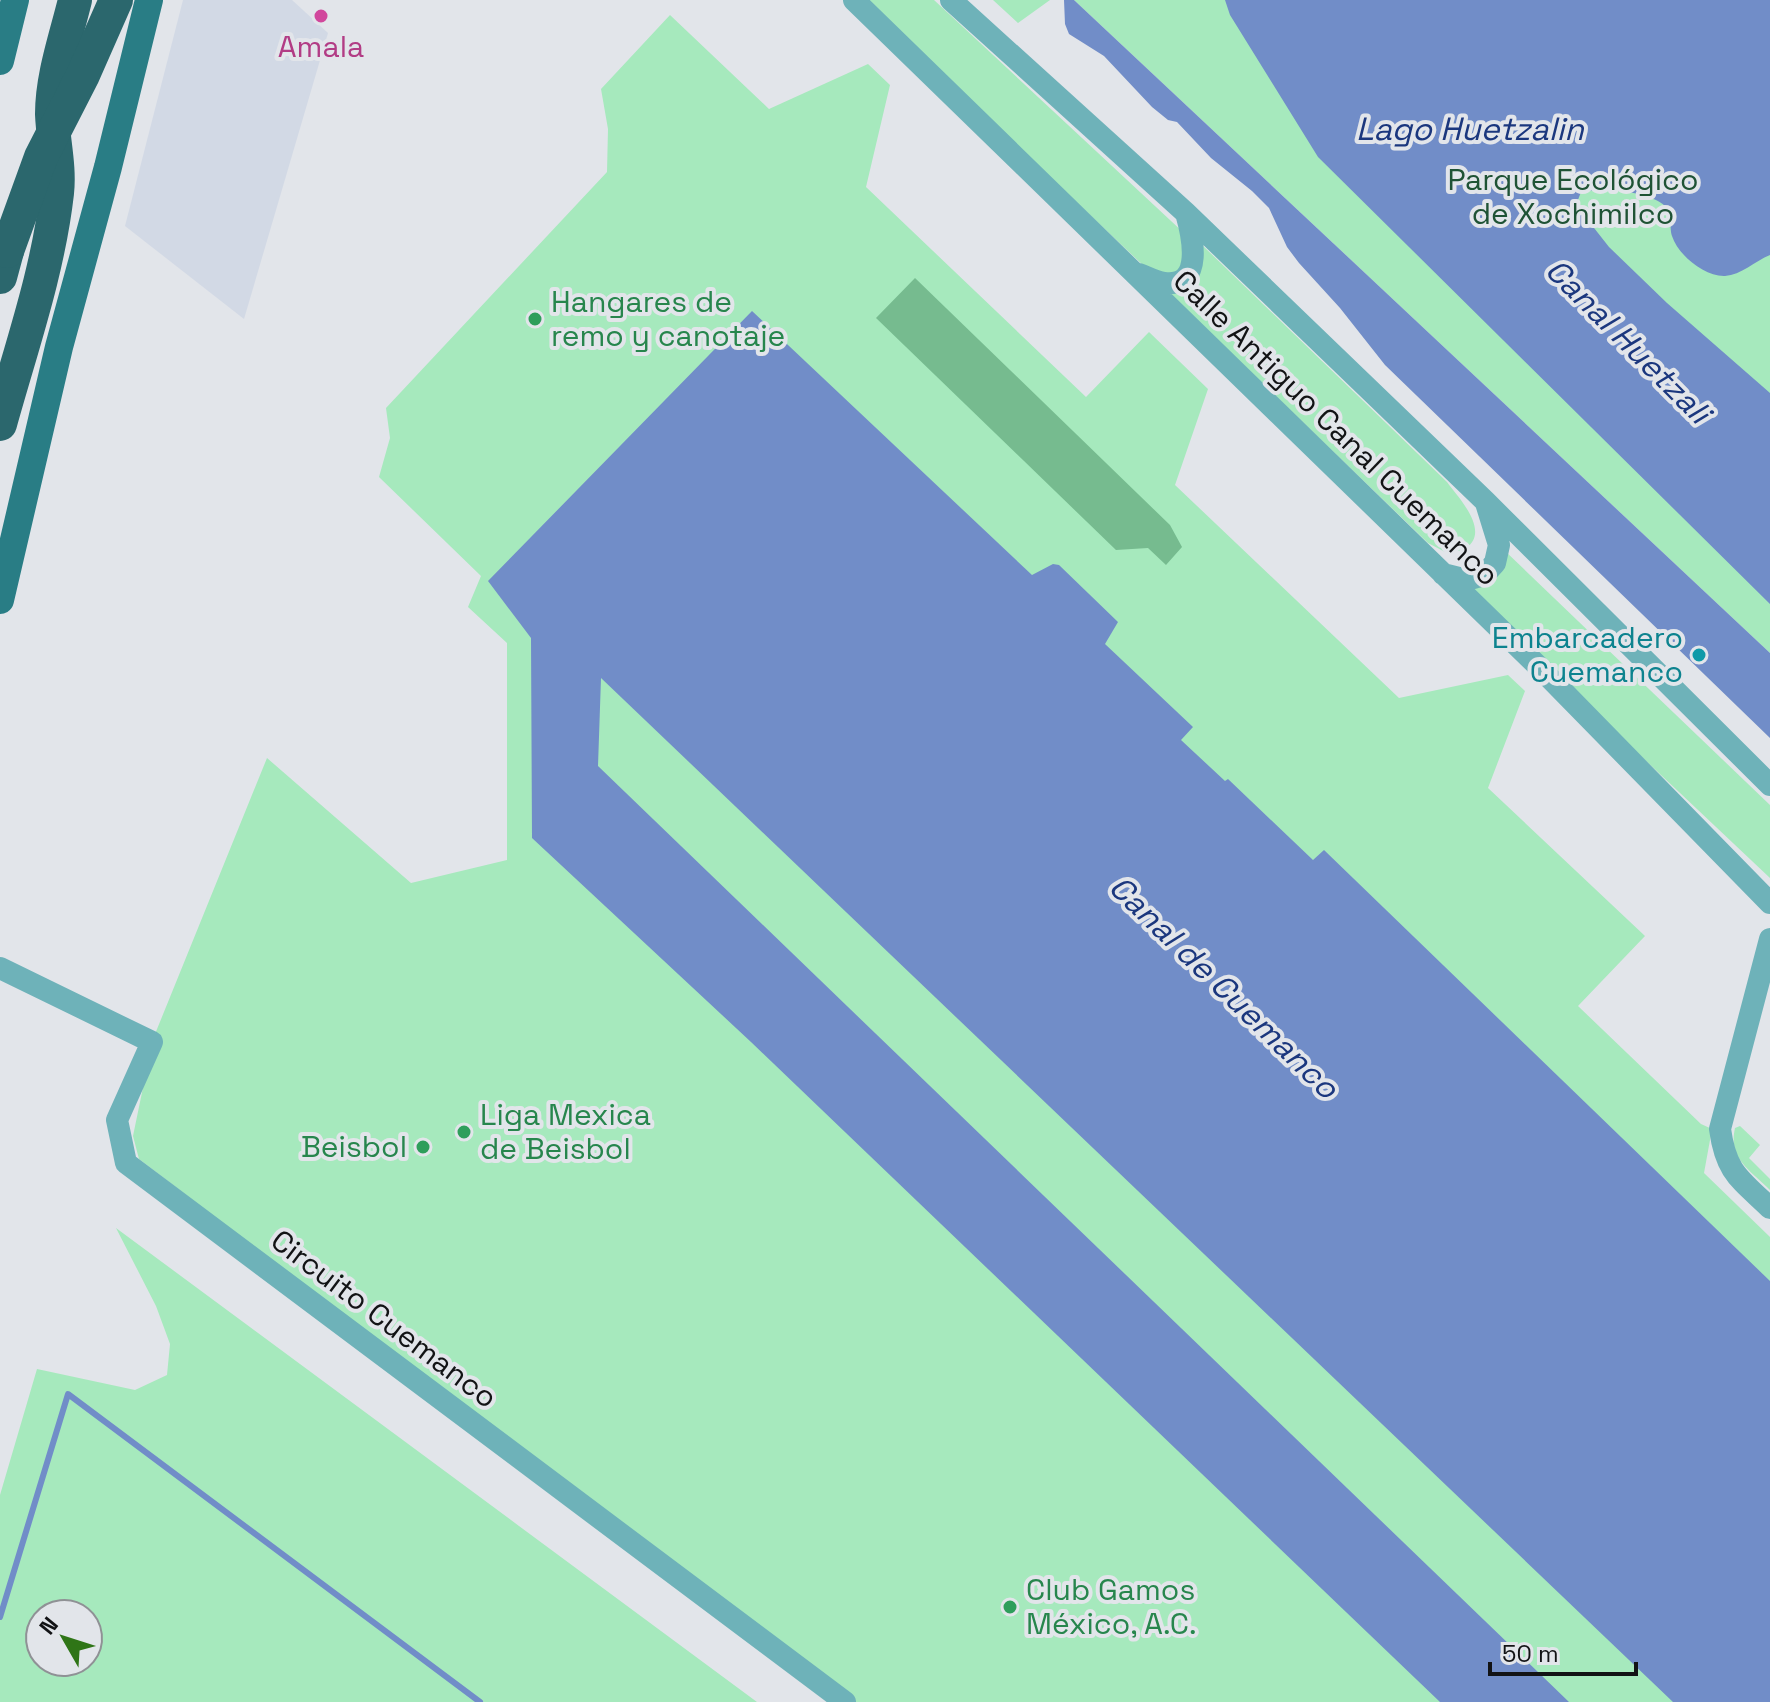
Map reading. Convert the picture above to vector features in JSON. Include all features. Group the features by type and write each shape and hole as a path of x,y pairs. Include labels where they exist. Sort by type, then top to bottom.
{"highway":[{"path":"0,424 34,306 52,229 57,189 52,112 60,61 75,0"},
{"path":"0,277 41,157 83,75 116,0"}],"main road":[{"path":"0,61 15,0"},
{"path":"0,600 59,347 149,0"}],"street":[{"name":"Calle Antiguo Canal Cuemanco","path":"854,0 1551,679 1770,903"},
{"name":"Calle Antiguo Canal Cuemanco","path":"951,0 1186,213 1485,501 1770,785"},
{"path":"1134,273 1166,283 1183,279 1191,269 1195,248 1186,213"},
{"path":"1442,574 1467,580 1484,575 1495,563 1499,545 1485,501"},
{"path":"1770,939 1764,983 1720,1129 1724,1155 1735,1174 1770,1208"},
{"name":"Circuito Cuemanco","path":"0,968 152,1042 117,1120 126,1163 845,1702"}],"shaded area":[{"path":"183,0 292,0 328,33 244,319 125,226"}],"green space":[{"path":"863,0 934,0 1185,234 1181,271 1166,276 1147,269"},
{"path":"993,0 1050,0 1018,23"},
{"name":"Lago Huetzalin","path":"1074,0 1770,0 1770,653"},
{"path":"670,15 769,109 868,64 890,85 866,187 1086,397 1149,332 1208,389 1175,485 1399,698 1508,675 1525,691 1488,788 1645,936 1578,1006 1701,1124 1712,1129 1704,1173 1770,1237 1770,1702 850,1702 139,1159 133,1136 153,1039 267,758 411,883 507,860 507,643 468,607 481,576 379,477 390,438 386,408 607,172 608,129 601,89"},
{"path":"1201,244 1447,482 1474,524 1473,541 1466,548 1447,553 1428,543 1165,289"},
{"path":"915,278 1170,525 1182,547 1166,565 1148,548 1116,550 876,318"},
{"path":"1504,550 1770,805 1770,878 1463,588"},
{"path":"1740,1126 1760,1145 1749,1158 1770,1179 1770,1190 1738,1156 1734,1139 1735,1128"},
{"path":"116,1228 757,1702 0,1702 0,1495 37,1369 135,1390 167,1375 170,1344 156,1306"}],"water":[{"path":"1064,0 1074,0 1770,653 1770,738 1385,365 1287,247 1269,208 1211,158 1177,122 1168,120 1152,107 1104,56 1069,34 1065,24"},
{"name":"Lago Huetzalin","path":"1225,0 1770,0 1770,255 1737,273 1725,276 1709,273 1693,264 1675,243 1667,209 1658,201 1637,194 1600,190 1581,192 1576,205 1609,247 1667,303 1770,393 1770,604 1318,157 1230,15"},
{"name":"Canal de Cuemanco","path":"752,311 1032,575 1053,564 1059,565 1118,622 1105,644 1193,727 1181,740 1225,781 1228,779 1313,860 1324,850 1770,1281 1770,1702 1673,1702 601,678 598,766 1569,1702 1440,1702 751,1042 532,838 531,638 488,581"}],"waterway":[{"path":"0,1617 68,1394 480,1702"}],"place":[{"name":"Amala","path":"321,16"},
{"name":"Hangares de remo y canotaje","path":"535,319"},
{"name":"Embarcadero Cuemanco","path":"1699,655"},
{"name":"Liga Mexica de Beisbol","path":"464,1132"},
{"name":"Beisbol","path":"423,1147"},
{"name":"Club Gamos México, A.C.","path":"1010,1607"}],"park label":[{"name":"Parque Ecológico de Xochimilco","path":"1573,197"}],"water label":[{"name":"Canal Huetzali","path":"1628,341"}]}
